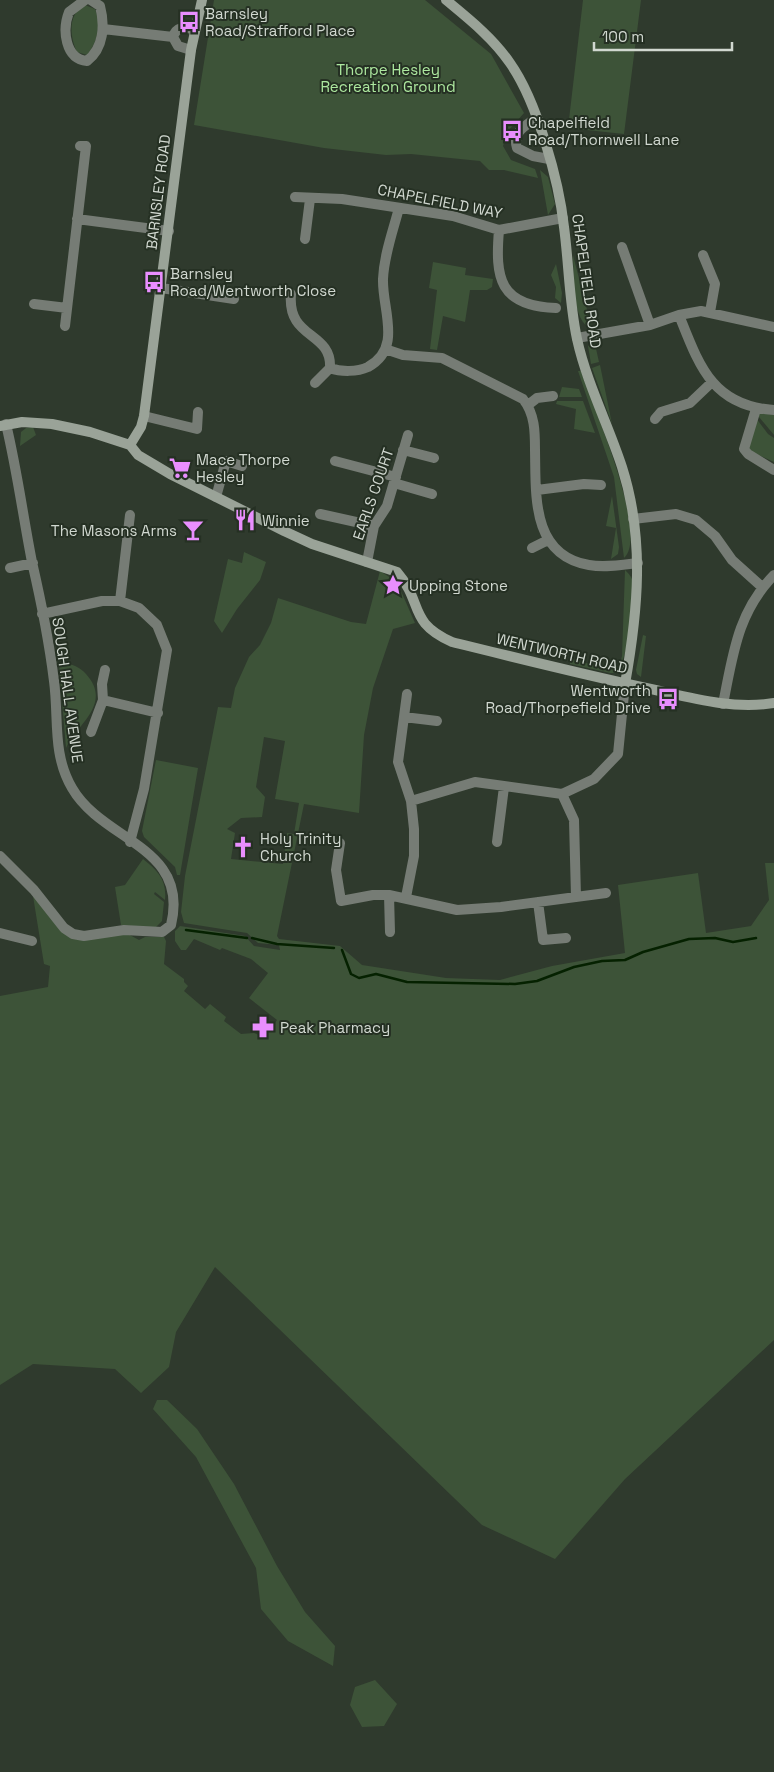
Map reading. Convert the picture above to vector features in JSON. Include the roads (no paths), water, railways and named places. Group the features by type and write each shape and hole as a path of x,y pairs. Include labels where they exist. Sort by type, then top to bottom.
{"street":[{"path":"85,0 75,6 67,18 66,40 72,54 80,60 87,61 93,56 99,46 103,30 100,6 91,0"},
{"name":"BARNSLEY ROAD","path":"130,445 141,427 144,416 192,50 202,0"},
{"name":"CHAPELFIELD ROAD","path":"446,0 486,34 511,64 536,118 549,159 563,218 577,338 586,372 622,468 633,519 638,564 635,622 625,684"},
{"path":"173,37 176,31 181,28 195,29"},
{"path":"103,30 173,37"},
{"path":"173,37 178,46 192,50"},
{"path":"536,118 517,133 515,140 517,148 533,156 549,159"},
{"path":"65,326 86,146 80,146"},
{"name":"CHAPELFIELD WAY","path":"295,197 310,199 342,198 459,218 499,230 563,218"},
{"path":"305,239 310,199"},
{"path":"330,368 343,371 364,368 374,363 386,349 390,334 383,278 399,208"},
{"path":"77,219 169,231"},
{"path":"499,230 497,266 504,284 515,297 527,304 556,308"},
{"path":"622,247 650,326"},
{"path":"703,255 715,284 710,312"},
{"path":"161,288 234,299"},
{"path":"291,294 293,318 302,329 325,347 330,360 330,368 316,383"},
{"path":"34,304 67,308"},
{"path":"577,338 650,326 693,311 710,312 774,327"},
{"path":"679,315 702,369 711,382 741,403 756,409 774,410"},
{"path":"386,349 402,355 436,358 451,362 473,375 516,394 528,405 534,425 538,510 548,540 568,559 588,565 638,564"},
{"path":"655,419 661,412 690,403 711,382"},
{"path":"528,405 537,398 553,396"},
{"path":"756,409 744,449 748,454 774,470"},
{"path":"144,416 197,429 198,412"},
{"path":"3,425 22,422 52,424 90,432 130,445 138,455 312,544 367,562"},
{"name":"SOUGH HALL AVENUE","path":"0,856 34,890 64,928 73,934 84,936 124,930 162,932 171,925 173,917 170,878 160,864 90,810 72,790 60,764 54,682 33,563 3,425"},
{"name":"EARLS COURT","path":"367,562 374,526 387,506 408,435"},
{"path":"403,450 434,458"},
{"path":"216,496 226,461 242,466"},
{"path":"335,461 432,494"},
{"path":"537,490 584,484 601,485"},
{"path":"320,514 374,526"},
{"path":"633,519 676,514 696,520 715,536 732,560 762,587"},
{"path":"120,601 130,515"},
{"path":"532,548 548,540"},
{"name":"WENTWORTH ROAD","path":"367,562 397,572 405,581 419,617 436,635 452,642 625,684 722,704 751,707 774,703"},
{"path":"10,568 33,563"},
{"path":"722,704 737,635 746,612 762,587 774,575"},
{"path":"42,614 102,601 120,601 139,608 157,625 167,650 144,789 130,842"},
{"path":"91,732 104,700 102,684 105,670"},
{"path":"411,801 475,782 562,794 594,779 618,754 625,684"},
{"path":"406,897 414,856 411,801 398,762 407,694"},
{"path":"104,700 158,712"},
{"path":"404,717 437,721"},
{"path":"497,842 504,787"},
{"path":"562,794 574,820 577,855 576,897"},
{"path":"340,843 336,870 341,901 373,895 389,895 406,897 457,910 606,893"},
{"path":"389,895 390,932"},
{"path":"538,902 543,940 566,938"},
{"path":"0,933 32,941"}],"waterway":[{"path":"186,930 247,938"},
{"path":"252,938 277,944 334,948"},
{"path":"342,950 351,974 359,978 376,974 407,982 515,984 537,981 574,967 602,961 625,960 643,952 689,939 715,938 733,942 756,938"}],"place":[{"name":"Barnsley Road/Strafford Place","path":"189,22"},
{"name":"Chapelfield Road/Thornwell Lane","path":"512,131"},
{"name":"Barnsley Road/Wentworth Close","path":"154,282"},
{"name":"Mace Thorpe Hesley","path":"180,468"},
{"name":"Winnie","path":"245,520"},
{"name":"The Masons Arms","path":"193,530"},
{"name":"Upping Stone","path":"393,585"},
{"name":"Wentworth Road/Thorpefield Drive","path":"668,699"},
{"name":"Holy Trinity Church","path":"243,847"},
{"name":"Peak Pharmacy","path":"263,1027"}],"park label":[{"name":"Thorpe Hesley Recreation Ground","path":"388,78"}]}
